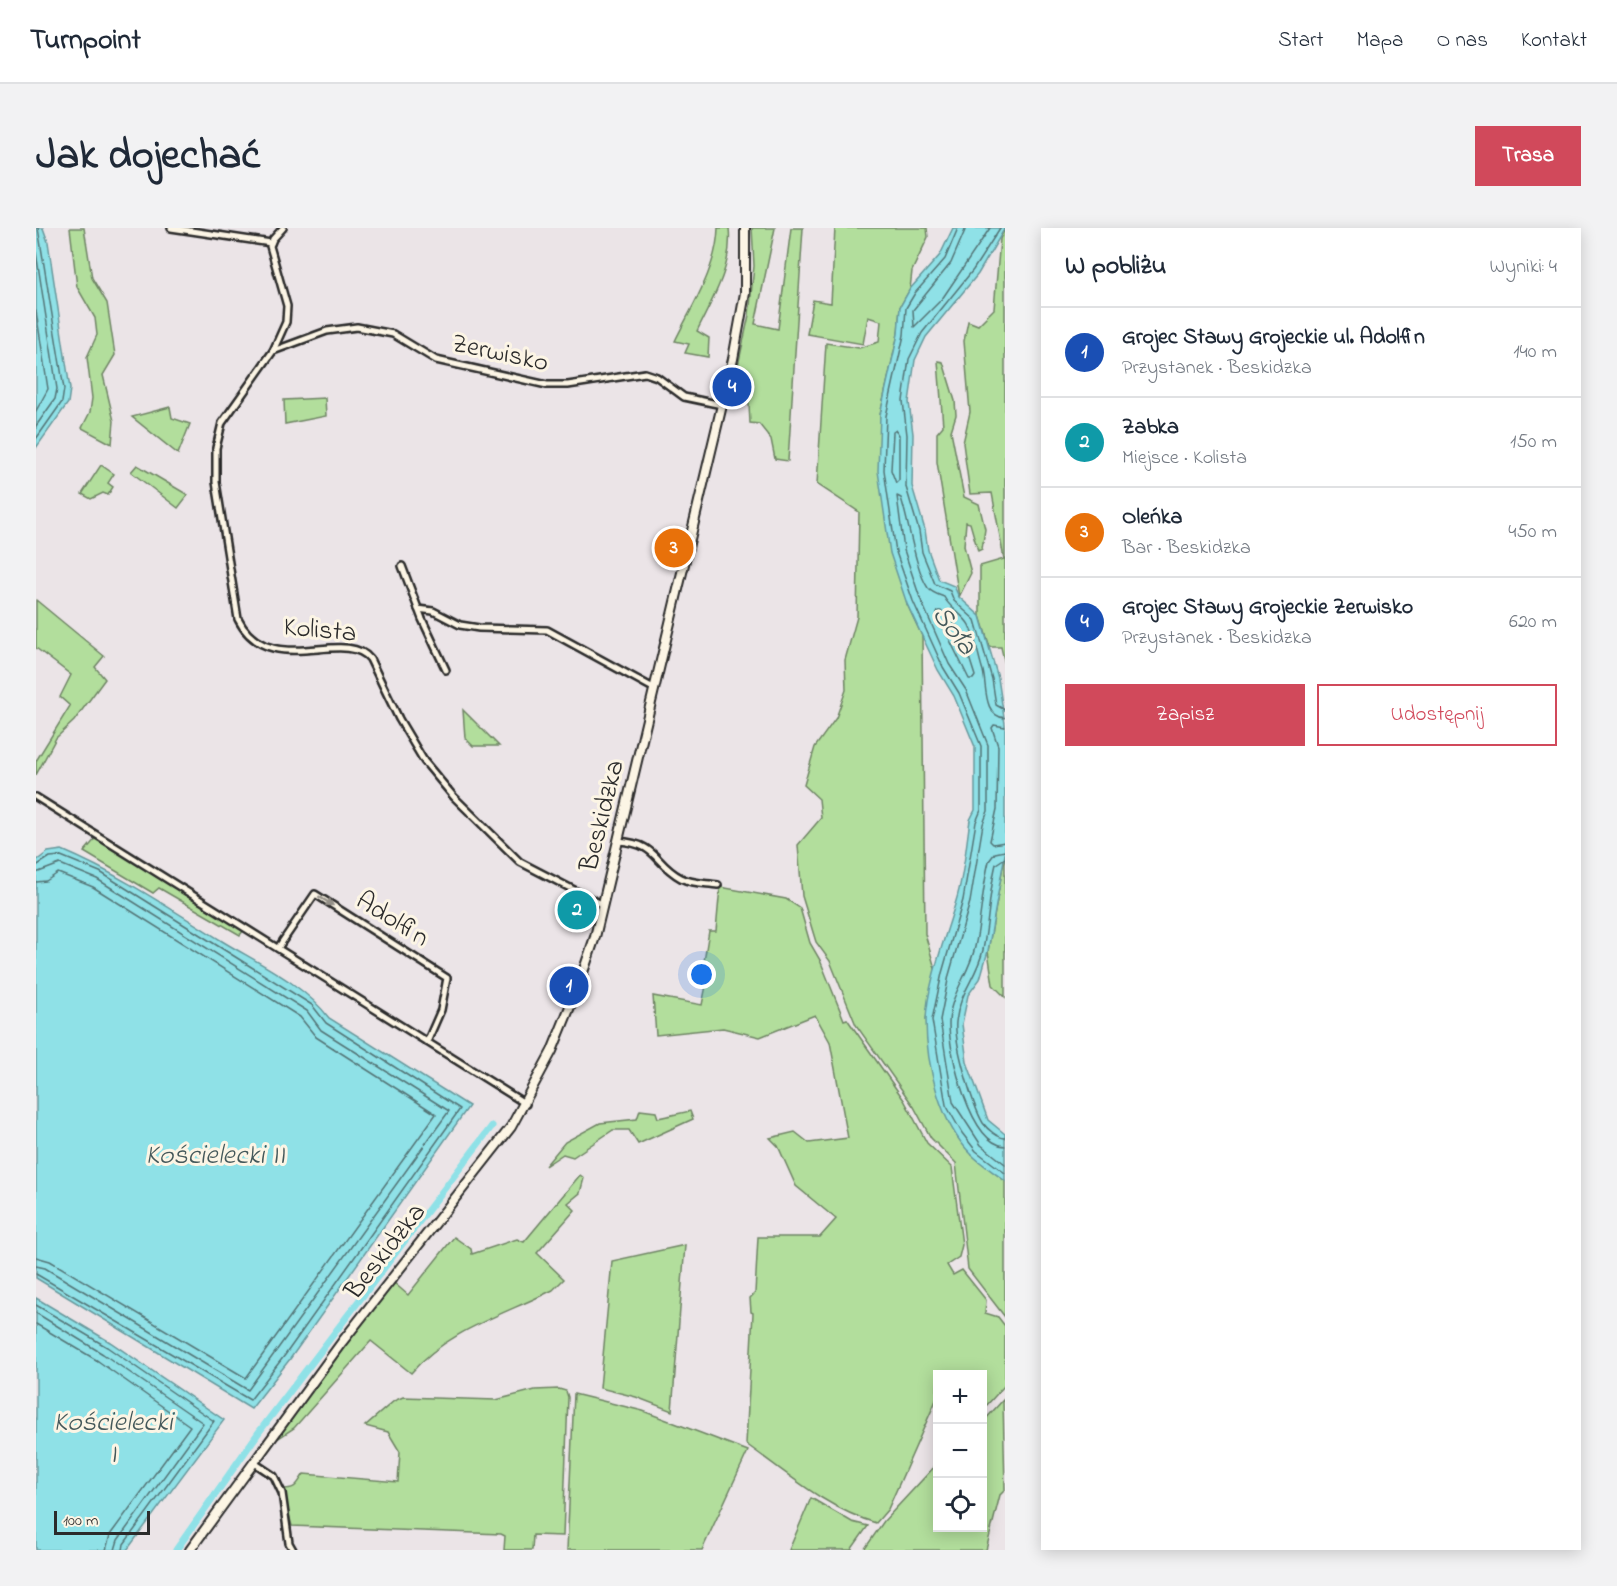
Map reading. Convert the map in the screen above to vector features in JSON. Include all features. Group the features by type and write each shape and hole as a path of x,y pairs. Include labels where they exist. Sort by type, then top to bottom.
{"main road":[{"name":"Beskidzka","path":"190,1550 342,1342 504,1137 526,1104 552,1051 579,987 603,905 722,405 743,305 747,262 745,228"}],"street":[{"path":"171,228 271,243 283,228"},
{"name":"Kolista","path":"271,243 272,255 288,313 283,333 273,351 222,423 216,448 216,482 234,603 240,623 257,640 282,650 347,648 364,652 370,659 399,719 424,761 471,816 520,862 603,905"},
{"name":"Zerwisko","path":"273,351 334,329 367,327 398,337 436,360 508,376 561,386 645,373 659,379 681,396 722,405"},
{"path":"402,566 418,609 446,670"},
{"path":"418,609 433,611 460,625 479,628 547,630 655,689"},
{"path":"36,797 526,1104"},
{"path":"618,841 649,848 679,877 690,882 718,885"},
{"name":"Adolfin","path":"278,948 315,894 447,978 441,1010 427,1042"},
{"path":"253,1462 274,1476 282,1493 289,1543 293,1550"}],"green space":[{"path":"70,228 84,228 92,278 107,303 115,355 103,375 114,421 112,444 82,428 90,412 92,398 87,357 97,335 95,318 77,287"},
{"path":"718,228 729,228 728,255 715,294 697,331 709,338 708,357 685,353 689,344 675,341 708,272 717,243"},
{"path":"752,228 775,228 755,324 778,329 791,228 803,228 788,461 775,459 771,439 759,424 750,423 749,404 736,375 749,315 754,266"},
{"path":"835,228 927,228 928,237 912,271 910,289 900,307 898,334 880,415 907,604 922,636 925,934 936,972 926,1019 972,1155 1005,1181 1005,1317 968,1269 956,1163 931,1138 914,1107 856,1025 830,961 816,942 802,896 798,845 821,818 819,799 804,785 815,747 836,718 846,690 845,660 857,617 859,512 817,484 826,343 859,348 879,342 881,321 868,317 863,344 807,334 813,300 831,303"},
{"path":"1005,228 1005,664 1001,647 990,647 980,616 980,566 1004,559 992,493 970,494 963,443 970,412 964,341 968,321 978,325 994,309 1000,239"},
{"path":"938,361 943,362 955,401 956,415 951,431 964,497 979,504 985,529 982,549 978,551 970,523 966,522 964,546 971,573 959,597 937,462 937,433 943,426"},
{"path":"325,398 326,416 285,424 284,400"},
{"path":"170,407 172,418 190,424 178,454 132,417"},
{"path":"101,465 114,474 108,483 113,487 108,495 103,493 91,499 82,494"},
{"path":"137,465 188,495 178,508 131,472"},
{"path":"36,600 104,656 95,667 105,679 74,721 56,738 36,775 36,761 70,706 60,697 71,675 36,648"},
{"path":"463,710 499,746 473,746 465,738"},
{"path":"97,837 244,930 240,935 159,888 153,893 84,852"},
{"path":"1005,854 1005,997 993,985 988,951"},
{"path":"720,887 786,899 800,908 810,943 820,960 844,1020 847,1019 904,1100 927,1143 952,1167 962,1245 959,1257 947,1265 953,1275 962,1270 986,1300 985,1313 998,1317 1005,1326 1005,1385 987,1405 987,1370 933,1370 933,1407 888,1509 876,1523 858,1517 824,1499 746,1444 753,1313 750,1298 755,1293 758,1237 820,1237 836,1219 796,1186 778,1146 770,1138 795,1132 809,1143 848,1138 830,1042 815,1015 760,1037 723,1028 656,1035 653,996 702,1005 707,981 701,980 709,931 716,931"},
{"path":"640,1110 656,1112 658,1118 690,1111 693,1119 638,1144 629,1130 613,1130 573,1157 563,1154 545,1166 565,1142 600,1123 637,1119"},
{"path":"580,1175 584,1178 580,1193 568,1203 575,1210 537,1253 564,1279 553,1290 459,1335 425,1358 411,1373 371,1341 294,1428 268,1445 393,1282 408,1295 454,1237 471,1249 472,1254 517,1239 524,1242"},
{"path":"685,1245 672,1411 636,1397 600,1388 612,1261"},
{"path":"535,1390 566,1391 568,1397 563,1536 533,1535 532,1550 504,1550 505,1536 501,1534 292,1526 282,1489 293,1487 304,1474 398,1482 400,1452 388,1432 365,1426 394,1401 403,1397 496,1400"},
{"path":"574,1394 643,1411 748,1451 702,1550 567,1550"},
{"path":"1003,1400 1005,1490 1000,1495 986,1550 864,1550 884,1521 933,1468 933,1532 987,1532 987,1418"},
{"path":"811,1498 852,1522 868,1526 851,1550 789,1550"}],"water":[{"path":"36,228 43,228 48,242 70,389 68,403 36,448"},
{"name":"Soła","path":"953,228 1005,228 978,274 926,337 915,360 909,402 913,434 912,486 925,530 928,550 939,580 954,586 959,597 980,616 998,678 1005,724 1005,854 988,951 980,979 968,995 962,1024 967,1062 988,1120 1005,1134 1005,1181 972,1155 961,1142 943,1111 932,1074 927,1037 927,1006 959,891 970,820 975,810 975,747 954,696 938,670 907,604 890,553 878,471 880,415 898,334 900,307 910,289 940,255"},
{"name":"Kościelecki II","path":"62,850 124,881 280,975 307,995 329,1018 469,1106 290,1359 251,1409 36,1278 36,861 48,852"},
{"name":"Kościelecki I","path":"36,1298 110,1342 224,1420 127,1550 36,1550"}],"waterway":[{"path":"176,1550 259,1432 492,1126"}],"place":[{"name":"Grojec Stawy Grojeckie Zerwisko","path":"732,387"},
{"name":"Oleńka","path":"674,548"},
{"name":"Zabka","path":"577,910"},
{"name":"Grojec Stawy Grojeckie ul. Adolfin","path":"569,986"}]}
